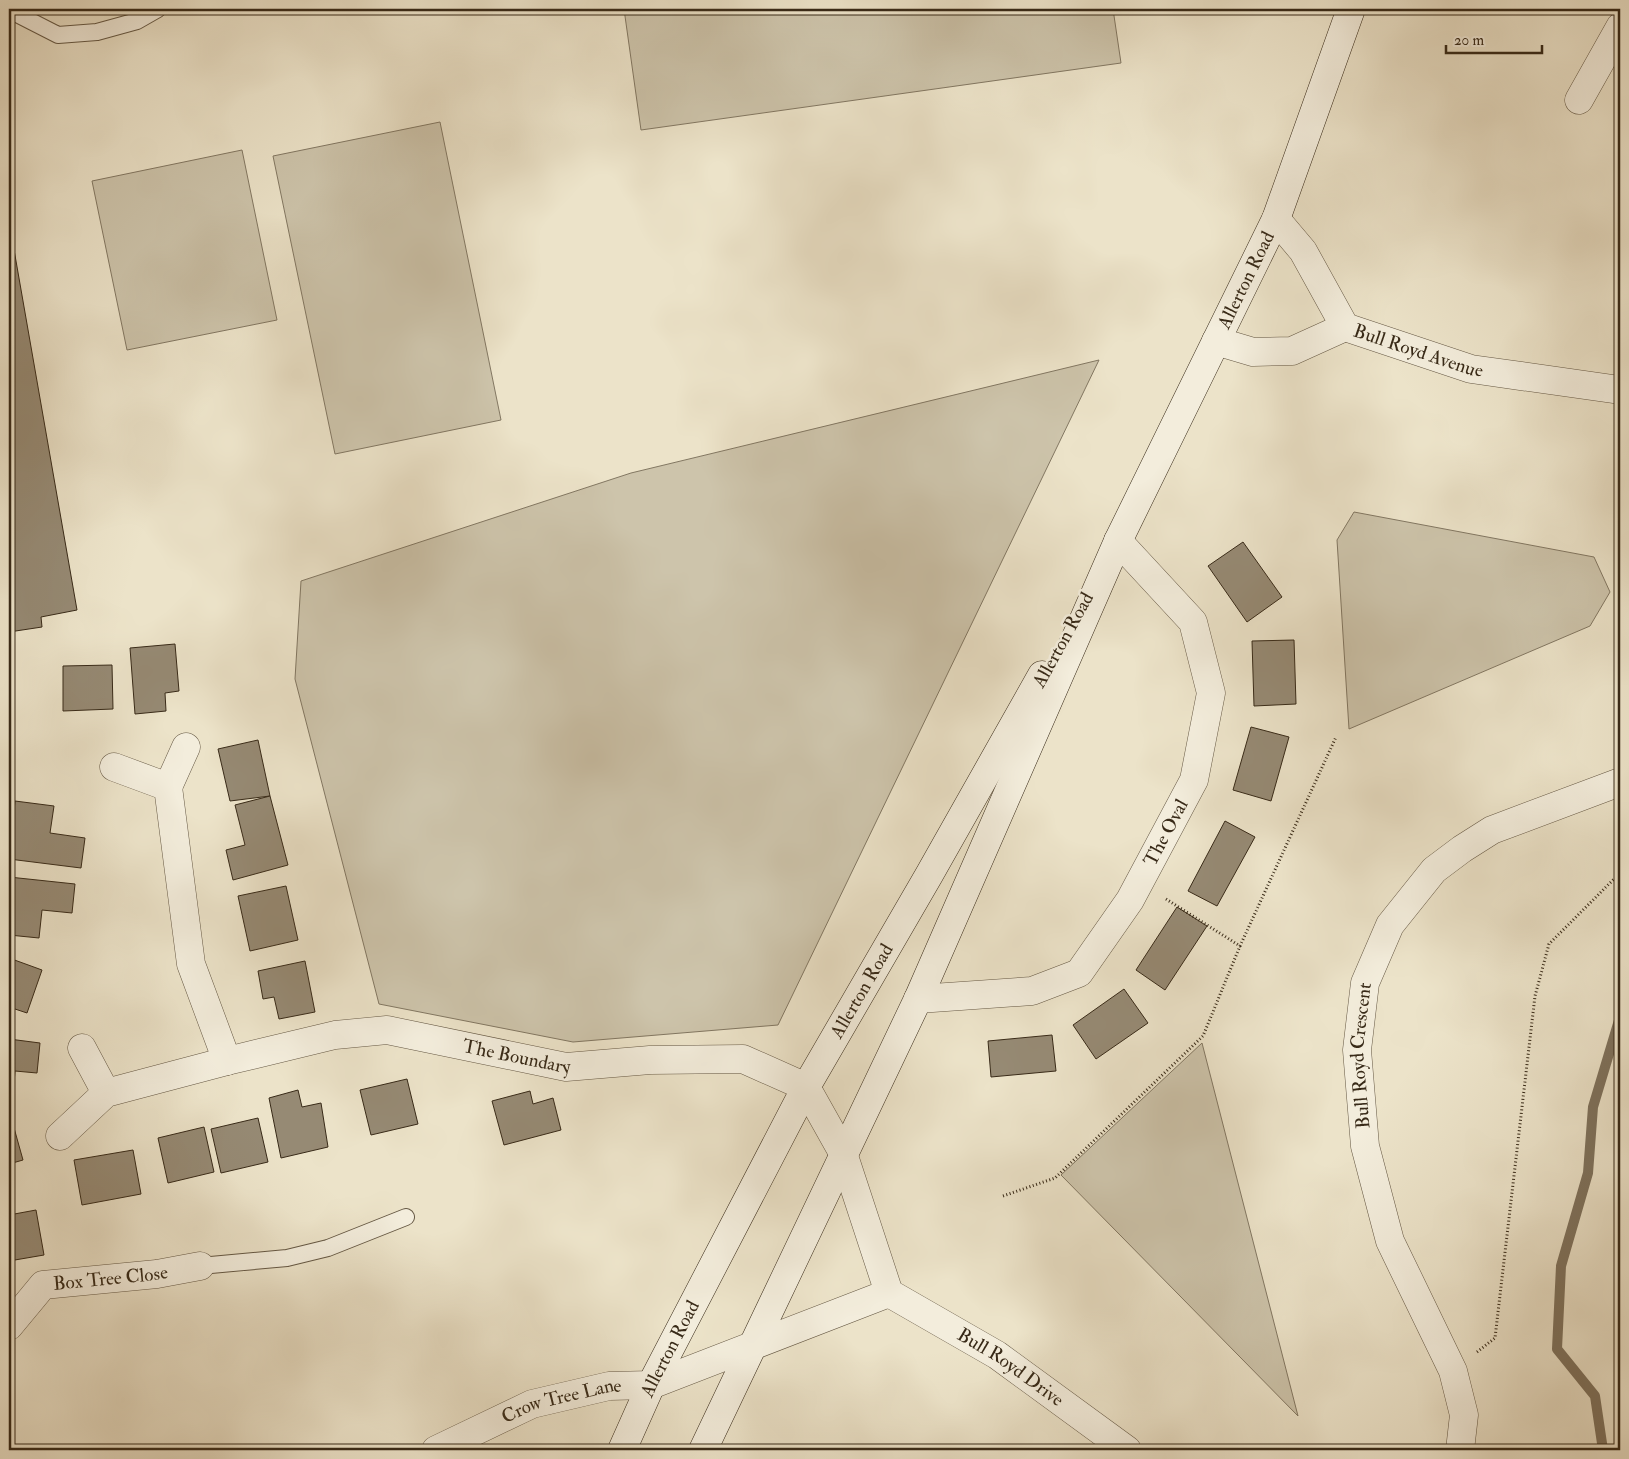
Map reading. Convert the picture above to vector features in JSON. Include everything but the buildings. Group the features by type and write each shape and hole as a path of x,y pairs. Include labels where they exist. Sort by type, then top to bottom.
{"street":[{"name":"Allerton Road","path":"703,1450 918,999 1118,541 1276,219 1351,9"},
{"path":"1579,100 1620,27"},
{"name":"Bull Royd Avenue","path":"1276,219 1303,252 1345,327 1471,369 1620,390"},
{"path":"1216,341 1253,352 1292,351 1345,327"},
{"name":"Allerton Road","path":"622,1450 651,1385 806,1086 929,876 1118,541"},
{"name":"The Oval","path":"918,999 1032,990 1079,973 1130,900 1194,780 1211,693 1193,622 1118,541"},
{"path":"186,748 168,788 191,964 226,1061"},
{"path":"114,766 168,788"},
{"name":"Bull Royd Crescent","path":"1460,1450 1464,1415 1452,1371 1390,1240 1365,1146 1358,1050 1366,983 1390,925 1434,870 1492,830 1620,782"},
{"name":"The Boundary","path":"60,1136 106,1092 335,1035 387,1030 566,1067 650,1060 743,1059 806,1086"},
{"path":"82,1048 106,1092"},
{"path":"751,1348 889,1293 843,1153 806,1086"},
{"name":"Box Tree Close","path":"9,1326 43,1285 157,1274 200,1266"},
{"name":"Bull Royd Drive","path":"889,1293 997,1355 1127,1450"},
{"name":"Crow Tree Lane","path":"436,1450 532,1404 609,1386 651,1385 751,1348"}],"lane":[{"path":"10,13 58,35 98,32 137,21 158,9"},
{"path":"200,1266 288,1258 328,1248 406,1217"}],"path":[{"path":"1003,1196 1055,1178 1203,1036 1240,946 1336,737"},
{"path":"1452,1371 1495,1338 1535,996 1549,944 1620,873"},
{"path":"1140,883 1240,946"}],"shaded area":[{"path":"624,9 1113,9 1121,63 641,130"},
{"path":"440,122 501,420 335,454 273,156"},
{"path":"242,150 277,320 127,350 92,181"},
{"path":"1099,360 778,1025 573,1042 379,1004 295,679 301,581 631,473"},
{"path":"1354,512 1594,557 1610,592 1590,626 1349,729 1337,540"},
{"path":"1202,1043 1298,1416 1061,1175"}],"waterway":[{"path":"1603,1450 1595,1396 1557,1349 1561,1266 1588,1173 1593,1107 1620,1017"}]}
